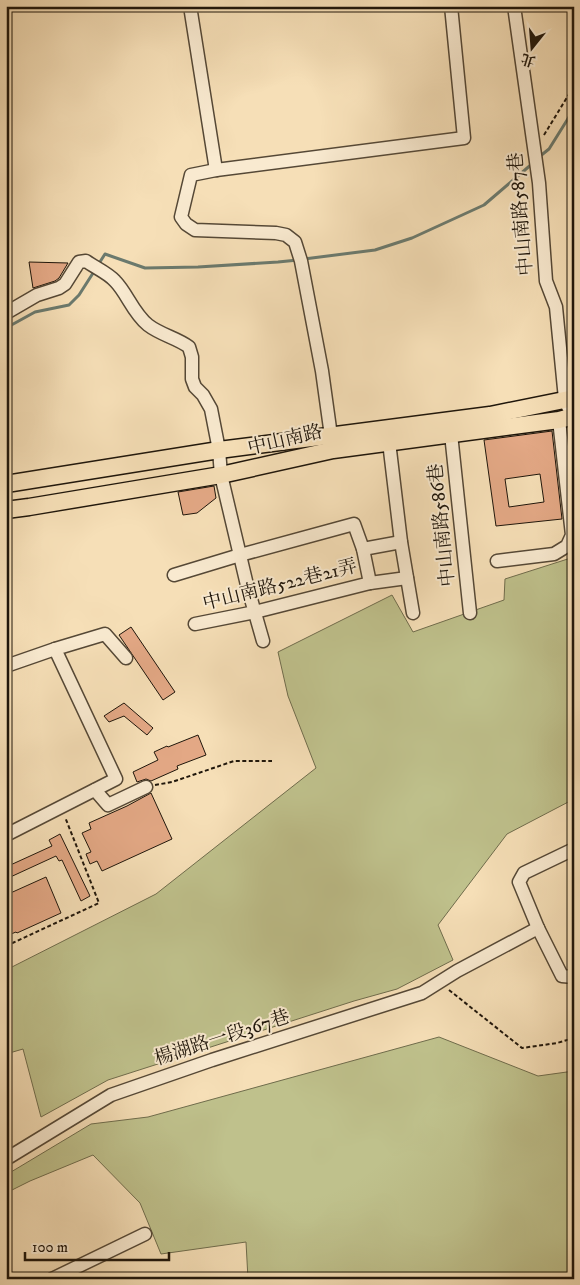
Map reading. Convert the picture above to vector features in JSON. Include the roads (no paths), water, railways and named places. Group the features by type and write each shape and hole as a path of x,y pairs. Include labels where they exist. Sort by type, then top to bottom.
{"main road":[{"name":"中山南路","path":"6,510 221,475 332,442 490,415 570,398"},
{"name":"中山南路","path":"6,484 219,450 332,442 389,442 568,418"}],"street":[{"path":"190,6 216,170"},
{"path":"332,442 322,371 301,261 294,242 286,235 276,233 195,230 181,218 191,175 216,170 464,138 451,6"},
{"name":"中山南路587巷","path":"497,561 554,554 567,546 572,536 568,418 570,398 556,307 546,281 539,183 514,6"},
{"path":"6,313 38,296 59,288 65,284 79,262 86,261 115,280 134,310 147,324 190,347 192,379 195,387 203,395 211,410 219,450 221,475 263,641"},
{"name":"中山南路586巷","path":"451,434 470,613"},
{"path":"389,442 412,613"},
{"name":"中山南路522巷21弄","path":"195,624 255,612 370,583 363,549 354,524 240,555"},
{"path":"363,549 401,542"},
{"path":"174,575 240,555"},
{"path":"370,583 407,578"},
{"path":"6,666 104,634 126,658"},
{"path":"6,835 116,779 54,649"},
{"path":"95,790 108,805 146,787"},
{"path":"574,850 524,873 520,882 538,928 562,976 574,977"},
{"name":"楊湖路一段367巷","path":"6,1159 111,1095 212,1060 422,993 457,970 538,928"},
{"path":"52,1279 145,1234"}],"waterway":[{"path":"539,157 549,149 574,109"},
{"path":"304,259 375,250 412,238 484,205 533,163"},
{"path":"98,265 105,254 145,268 198,267 298,260"},
{"path":"6,328 35,312 69,305 79,295 95,270"}]}
